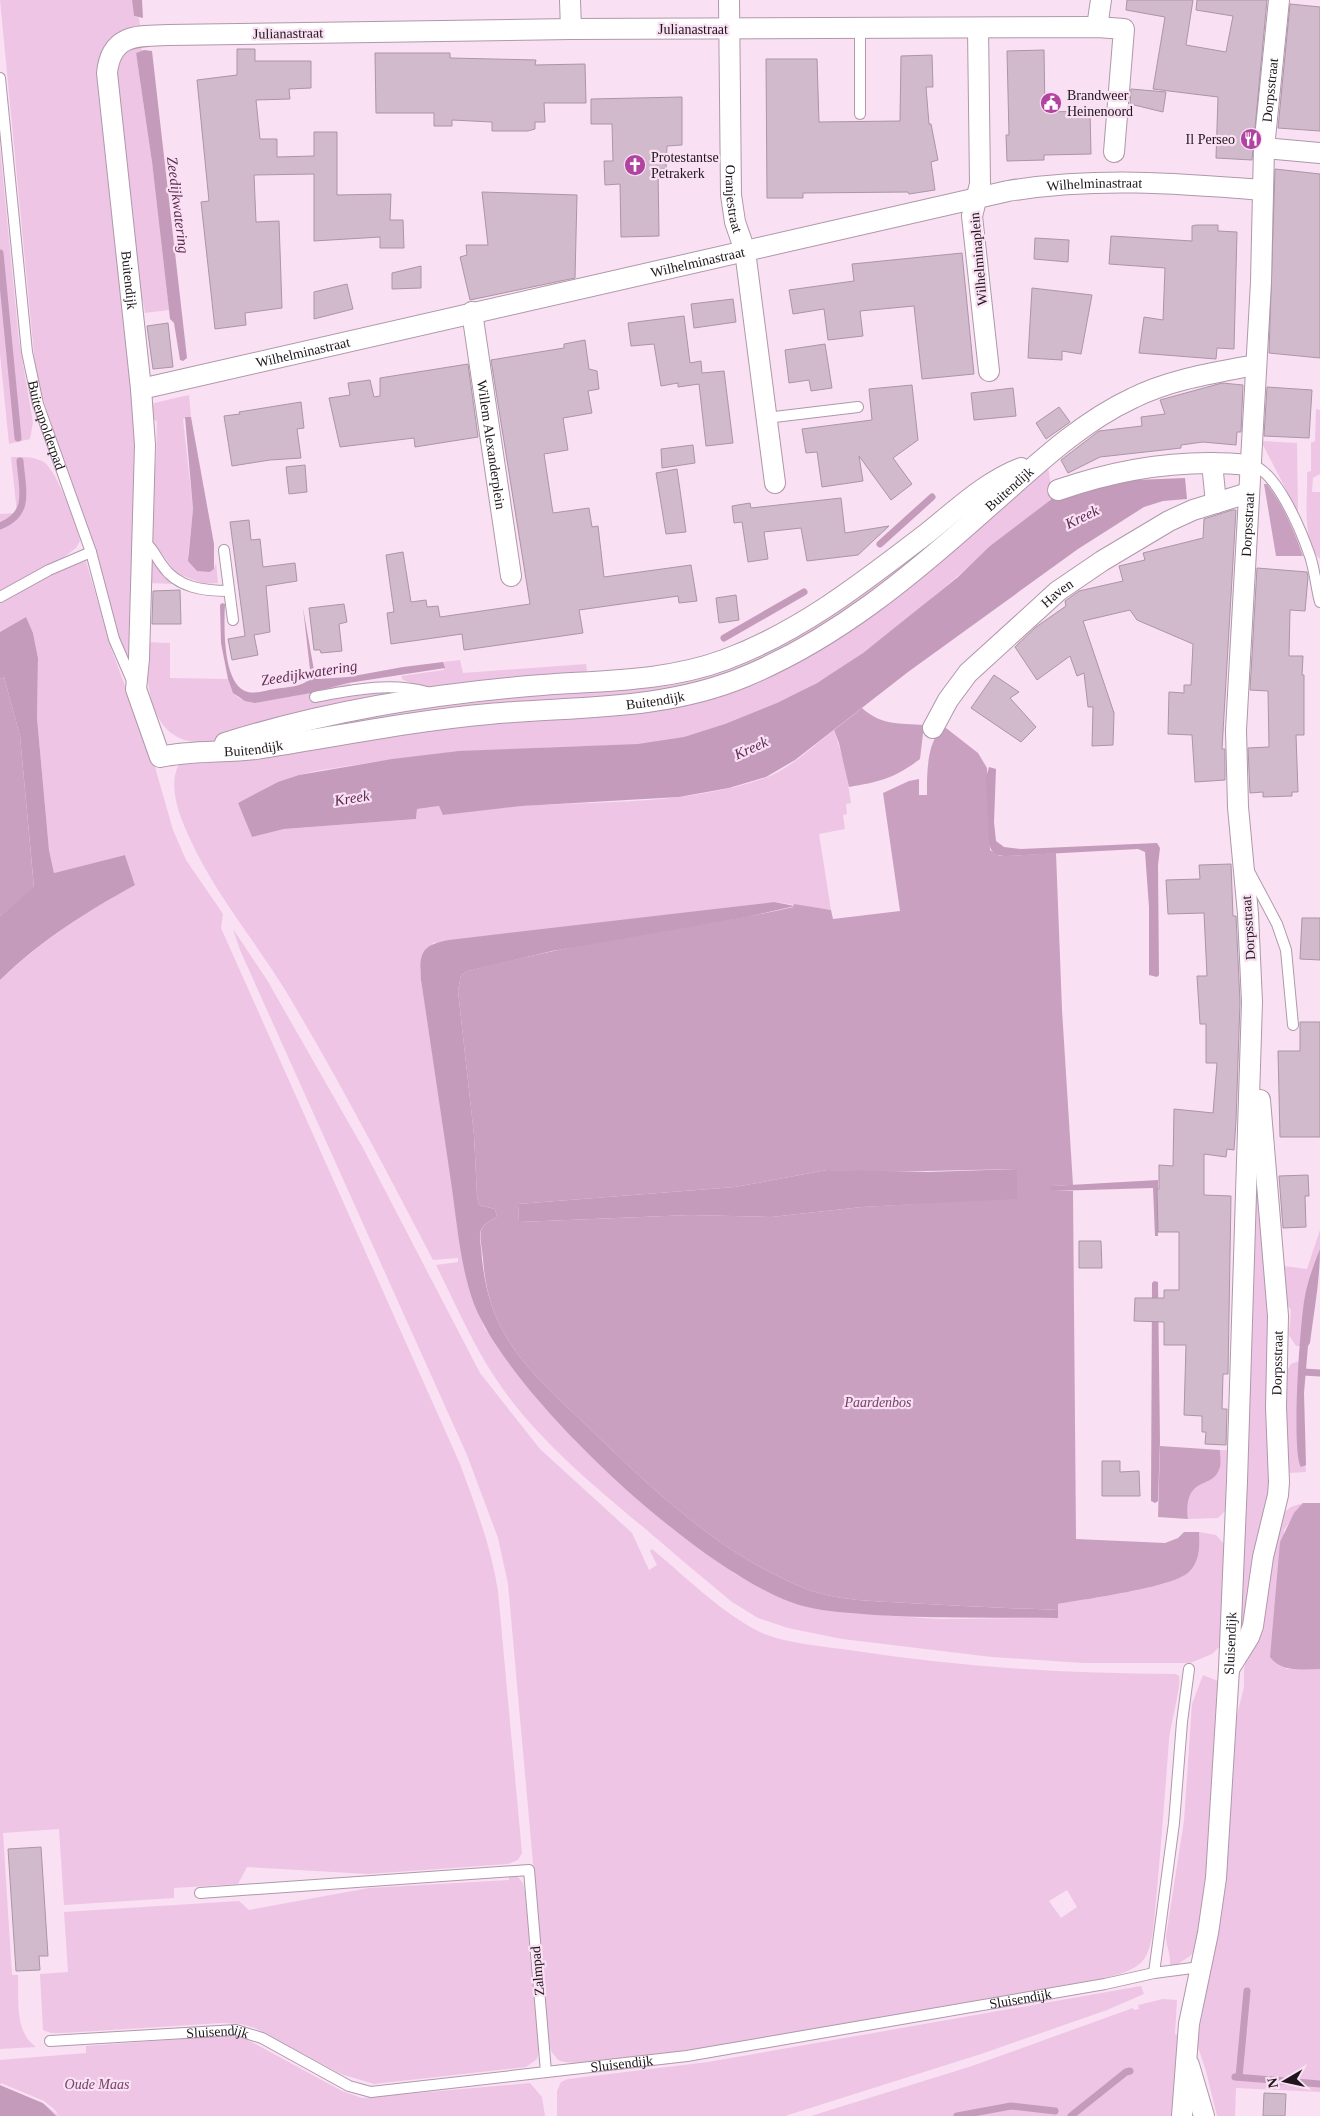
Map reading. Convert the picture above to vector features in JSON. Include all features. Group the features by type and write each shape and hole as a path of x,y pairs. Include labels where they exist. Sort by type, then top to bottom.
{"street":[{"path":"570,0 571,30"},
{"name":"Oranjestraat","path":"729,0 731,195 735,222 745,251 775,483"},
{"path":"1097,26 1101,0"},
{"name":"Dorpsstraat","path":"1235,1528 1251,1049 1250,951 1242,859 1236,730 1260,282 1264,148 1280,0"},
{"name":"Julianastraat","path":"138,36 1097,26 1124,29 1114,152"},
{"name":"Wilhelminaplein","path":"978,28 980,184 972,216 989,371"},
{"name":"Buitendijk","path":"136,689 139,659 145,445 141,389 107,73 110,58 118,45 124,40 138,36"},
{"path":"1264,148 1320,153"},
{"name":"Wilhelminastraat","path":"141,389 976,198 1043,186 1095,181 1174,183 1262,190"},
{"name":"Willem Alexanderplein","path":"472,312 511,576"},
{"name":"Buitendijk","path":"160,757 198,751 252,749 378,728 488,714 645,703 681,698 717,688 800,651 880,599 1040,461 1096,418 1134,397 1180,381 1255,365"},
{"name":"Buitendijk","path":"198,751 265,731 326,716 442,696 524,686 665,675 696,669 730,658 776,638 817,614 855,588 983,489 1018,468 1040,461"},
{"path":"1058,490 1124,470 1176,463 1250,465"},
{"path":"1212,463 1216,503"},
{"name":"Haven","path":"934,728 948,700 968,674 1058,591 1142,536 1193,510 1248,493"},
{"name":"Buitenpolderpad","path":"136,689 160,757"},
{"name":"Dorpsstraat","path":"1229,1669 1249,1637 1253,1626 1266,1542 1278,1495 1276,1408 1279,1334 1277,1292 1262,1116 1251,1049"},
{"name":"Sluisendijk","path":"1182,2116 1189,2024 1211,1915 1218,1859 1235,1528"},
{"name":"Sluisendijk","path":"1186,2059 1195,2081 1204,2116"}],"lane":[{"path":"860,28 860,114"},
{"name":"Buitenpolderpad","path":"0,78 27,352 33,386 91,552 114,639 136,689"},
{"path":"766,418 858,407"},
{"path":"1250,465 1266,472 1278,490 1310,557 1320,602"},
{"path":"142,541 151,547 168,573 179,582 200,589 229,591"},
{"path":"224,550 233,620"},
{"path":"0,597 49,570 91,552"},
{"name":"Buitendijk","path":"315,697 388,687 406,688 442,696"},
{"path":"1242,859 1276,924 1286,950 1293,1025"},
{"path":"1154,1973 1174,1823 1182,1722 1189,1669"},
{"name":"Zalmpad","path":"200,1893 529,1870 546,2072"},
{"name":"Sluisendijk","path":"50,2041 236,2030 262,2038 349,2086 371,2092 724,2050 1105,1984 1154,1973 1200,1968"}],"green space":[{"path":"0,0 132,0 134,16 139,18 140,26 126,29 109,39 100,59 141,459 129,662 114,623 90,533 36,375"},
{"path":"141,44 142,51 136,53 152,162 169,310 145,313 143,301 139,301 113,72 125,50"},
{"path":"0,147 19,341 33,422 30,439 9,444 0,354"},
{"path":"189,395 191,417 183,419 193,509 188,556 197,570 210,572 214,569 216,563 218,583 204,584 176,573 149,536 148,470 156,463 157,422 150,415 154,403"},
{"path":"1316,409 1320,410 1320,474 1313,478 1312,492 1320,492 1320,559 1310,541 1307,518 1307,472 1311,471 1311,443 1315,441"},
{"path":"1261,441 1297,443 1298,512 1297,511"},
{"path":"11,457 42,461 53,474 65,497 80,541 76,548 64,557 69,566 86,561 112,651 153,760 173,830 186,860 223,914 221,928 466,1479 487,1542 498,1591 522,1853 518,1860 508,1864 368,1874 247,1867 238,1884 174,1888 174,1898 64,1905 59,1829 3,1833 12,1975 18,1975 19,2014 24,2033 36,2047 0,2049 0,980 31,952 64,928 135,884 125,855 54,873 49,850 37,718 38,658 33,633 26,617 0,632 0,514 17,513"},
{"path":"1047,461 1053,498 912,615 864,652 801,692 756,713 709,730 670,741 454,753 379,761 320,770 292,778 238,803 252,837 284,829 416,819 417,809 440,806 444,815 523,806 676,797 736,787 765,778 792,763 834,730 845,765 851,803 846,804 847,814 843,815 845,829 819,834 831,910 774,902 433,943 420,969 421,980 458,1226 474,1303 485,1329 577,1443 675,1530 735,1574 780,1597 891,1616 942,1619 1057,1618 1058,1604 1150,1587 1183,1576 1192,1569 1197,1560 1199,1532 1216,1535 1224,1544 1221,1645 1212,1654 1190,1663 1083,1663 992,1657 842,1639 788,1628 758,1618 732,1602 602,1492 563,1457 527,1420 487,1365 471,1337 436,1265 458,1262 458,1258 433,1260 362,1125 287,993 211,879 190,839 176,801 174,782 179,764 759,675"},
{"path":"1013,476 846,617 710,685 256,738 334,720 713,669"},
{"path":"1264,484 1267,484 1283,509 1303,556 1276,556"},
{"path":"151,556 164,577 173,584 148,583"},
{"path":"146,642 170,643 170,678 228,679 235,694 239,698 248,700 276,699 350,683 350,686 329,692 330,700 381,692 407,693 208,742 188,741 173,735 162,724 155,710 147,676"},
{"path":"460,660 463,673 586,664 588,676 429,689 403,680 401,676 444,670 443,662"},
{"path":"4,677 20,736 34,888 0,916 0,679"},
{"path":"862,708 869,714 884,721 924,725 920,759 903,771 886,778 849,787 839,743 834,730"},
{"name":"Paardenbos","path":"946,728 978,753 987,768 990,850 1000,856 1056,853 1062,1010 1073,1185 1052,1186 1052,1191 1073,1191 1076,1539 1165,1543 1178,1538 1184,1532 1199,1532 1199,1548 1193,1568 1180,1578 1147,1588 1058,1604 1058,1610 882,1602 829,1596 804,1588 772,1574 742,1557 713,1537 659,1493 561,1401 530,1369 499,1324 489,1298 484,1269 480,1238 482,1229 497,1217 495,1209 479,1205 477,1196 474,1135 458,991 461,975 468,971 559,950 748,916 793,907 794,904 831,910 833,919 900,911 883,793 909,781 919,779 919,795 927,795 929,758 931,748 939,732","holes":["1017,1169 1017,1198 862,1207 771,1217 690,1215 519,1222 518,1204 735,1187 827,1170 881,1172"]},
{"path":"233,929 267,980 363,1148 480,1373 540,1449 632,1533 649,1570 657,1565 650,1551 652,1549 731,1615 760,1632 793,1642 896,1657 1015,1669 1095,1673 1176,1674 1179,1676 1179,1687 1169,1740 1153,1929 1149,1950 1142,1961 1132,1969 1105,1978 820,2029 618,2060 577,2063 558,2060 551,2051 549,2042 508,1584 498,1538 467,1455 240,950","holes":["1067,1890 1077,1907 1061,1918 1049,1901"]},
{"path":"1255,1139 1269,1246 1274,1461 1244,1627 1240,1623"},
{"path":"1320,1230 1320,1249 1305,1297 1300,1346 1296,1346 1289,1335 1291,1310 1283,1298 1283,1266 1307,1269"},
{"path":"1299,1361 1298,1375 1306,1472 1290,1473 1286,1467 1286,1373 1291,1364"},
{"path":"1160,1446 1220,1450 1219,1470 1210,1480 1194,1489 1190,1496 1188,1519 1158,1517"},
{"path":"1220,1450 1230,1450 1226,1510 1218,1518 1188,1519 1190,1496 1194,1489 1210,1480 1219,1470"},
{"path":"1303,1503 1284,1530 1286,1669 1320,1669 1320,2092 1236,2088 1235,2116 1217,2116 1197,2044 1226,1877 1236,1719 1244,1687 1244,1669 1280,1515 1291,1507"},
{"path":"1303,1503 1320,1503 1320,1669 1286,1668 1280,1666 1270,1657 1280,1542 1294,1513"},
{"path":"1203,1675 1218,1681 1206,1889 1194,1951 1175,1966 1170,1965 1166,1936 1184,1821 1192,1704"},
{"path":"509,1876 518,1877 523,1883 525,1892 540,2046 537,2059 526,2067 374,2084 341,2074 255,2028 241,2024 222,2023 63,2033 51,2033 43,2030 40,1974 68,1972 64,1912 239,1901 249,1910 369,1888 509,1880"},
{"path":"1141,1986 1144,1994 1107,2010 984,2053 785,2116 557,2116 557,2091 561,2082 568,2079 708,2062"},
{"path":"1163,1999 1177,2000 1175,2034 1179,2035 1173,2116 811,2116 972,2066 1133,2008 1134,2010 1139,2009 1138,2005"},
{"name":"Oude Maas","path":"223,2036 246,2039 342,2091 362,2098 530,2083 542,2097 545,2116 0,2116 0,2060 86,2053 86,2046"}],"water":[{"path":"132,0 142,0 143,18 134,16"},
{"path":"144,50 152,51 187,358 183,361 180,360 174,323 170,319 152,162 136,53"},
{"path":"185,417 191,417 214,544 214,569 210,572 197,571 188,561 193,509"},
{"name":"Kreek","path":"1185,478 1187,499 1163,501 1144,507 1078,549 908,672 795,760 766,777 729,788 679,797 522,806 443,815 439,806 417,809 416,819 284,829 252,837 238,803 278,782 299,775 392,759 459,751 638,744 684,737 725,724 777,703 817,683 863,653 958,577 990,546 1053,498 1106,484 1135,480"},
{"path":"222,603 225,604 225,639 229,667 233,679 248,692 294,686 304,683 311,678 303,608 315,676 318,679 348,677 443,662 445,668 348,683 311,693 255,703 245,701 233,693 228,679 221,643 220,605"},
{"path":"26,617 33,633 38,658 37,718 49,850 54,873 125,855 135,885 48,939 0,980 0,916 34,887 20,736 4,677 0,679 0,632"},
{"path":"989,767 996,769 994,822 996,841 1004,847 1021,849 1157,843 1160,848 1158,865 1159,975 1157,977 1149,975 1149,907 1145,852 1138,849 1007,856 995,854 991,850 989,843 986,778"},
{"path":"774,902 795,906 747,917 552,951 468,971 461,975 458,991 474,1135 477,1196 479,1205 495,1209 497,1217 484,1225 480,1233 485,1279 489,1298 496,1316 504,1333 530,1369 550,1391 632,1469 713,1537 742,1557 772,1574 816,1592 855,1600 1058,1610 1058,1618 921,1617 839,1612 803,1606 763,1589 716,1561 666,1524 616,1480 569,1434 527,1387 495,1343 474,1304 465,1275 421,980 421,963 424,952 433,945 449,940"},
{"path":"1017,1169 1017,1199 862,1207 771,1217 690,1215 519,1222 518,1204 735,1187 827,1170 928,1172"},
{"path":"1158,1180 1158,1236 1155,1236 1153,1188 1052,1191 1050,1189 1052,1186"},
{"path":"1320,1249 1318,1284 1308,1346 1304,1393 1306,1465 1301,1467 1298,1456 1297,1437 1297,1384 1301,1331 1306,1290"},
{"path":"1154,1281 1158,1282 1160,1442 1158,1501 1155,1503 1151,1501 1152,1283"},
{"path":"0,2085 43,2103 56,2116 0,2116"}],"pier":[{"path":"1,2083 44,2101 59,2116 43,2103 0,2085"}],"building":[{"path":"1127,0 1193,0 1186,45 1226,52 1233,16 1196,10 1197,0 1267,0 1252,160 1216,158 1218,97 1153,89 1165,17 1126,10"},
{"path":"1290,4 1320,7 1320,131 1278,128"},
{"path":"237,49 255,49 255,61 311,61 311,88 289,89 290,99 256,100 260,139 277,139 277,157 314,156 314,132 337,132 337,195 391,194 390,220 403,220 404,248 380,248 380,237 314,241 314,174 254,175 256,222 279,221 282,308 245,313 246,325 215,329 201,202 209,201 197,80 237,75"},
{"path":"1044,50 1045,112 1090,111 1091,154 1044,155 1044,160 1007,161 1006,135 1009,135 1007,51"},
{"path":"375,53 450,53 450,58 536,60 535,65 585,64 586,103 544,103 545,122 535,122 535,129 528,131 492,131 492,122 452,120 452,126 434,126 434,113 376,113"},
{"path":"932,55 933,87 926,87 929,124 931,124 938,160 931,162 935,190 909,194 908,192 803,193 803,198 767,198 766,59 817,59 819,122 900,121 901,56"},
{"path":"1131,89 1166,92 1163,112 1130,104"},
{"name":"Protestantse Petrakerk","path":"682,97 682,145 667,146 666,169 658,169 659,236 621,237 620,184 605,185 604,161 613,161 612,124 591,124 591,99"},
{"path":"1275,169 1320,174 1320,358 1269,353"},
{"path":"482,192 577,195 575,278 470,300 460,257 467,255 466,245 488,245"},
{"path":"1218,225 1218,231 1237,232 1234,349 1217,348 1216,359 1139,353 1144,317 1163,320 1165,268 1109,264 1111,236 1192,241 1192,226"},
{"path":"1035,238 1069,240 1068,262 1034,259"},
{"path":"962,253 974,374 922,379 914,306 860,311 863,336 828,340 824,309 793,314 789,290 854,281 852,264"},
{"path":"421,266 421,288 392,289 392,273"},
{"path":"347,284 353,309 314,319 314,292"},
{"path":"1032,288 1092,295 1081,354 1062,351 1062,360 1028,358"},
{"path":"733,299 736,322 694,328 691,304"},
{"path":"684,316 690,363 701,361 702,373 724,371 733,443 706,446 699,384 678,387 678,383 661,386 654,344 631,346 628,323"},
{"path":"168,323 173,367 153,369 147,326"},
{"path":"585,340 589,369 597,371 599,389 588,391 592,413 563,418 568,450 544,454 553,513 589,508 592,527 598,526 604,577 691,565 697,601 679,603 678,596 579,610 583,633 464,650 462,634 391,644 387,613 394,612 386,555 403,552 411,602 426,600 427,607 438,606 440,617 530,604 491,360 564,348 564,344"},
{"path":"825,344 832,388 811,391 809,380 789,383 785,350"},
{"path":"468,364 478,437 415,447 414,438 340,447 329,398 350,395 348,383 370,380 374,397 380,396 380,378"},
{"path":"1222,383 1243,385 1241,432 1237,432 1236,445 1203,442 1181,445 1181,448 1100,457 1068,473 1061,460 1099,431 1142,426 1141,417 1165,414 1160,400"},
{"path":"912,385 918,440 893,458 912,484 891,500 859,456 863,481 822,487 817,452 806,453 802,429 872,420 869,389"},
{"path":"1267,387 1312,390 1309,438 1264,436"},
{"path":"1013,388 1016,416 974,420 971,393"},
{"path":"301,402 304,428 297,429 301,458 270,460 232,466 224,416"},
{"path":"1059,407 1070,422 1046,439 1036,423"},
{"path":"693,445 695,463 662,468 661,449"},
{"path":"305,465 307,492 289,494 286,467"},
{"path":"677,469 686,532 666,534 656,473"},
{"path":"841,498 845,533 889,526 858,555 807,561 801,528 764,532 768,559 748,562 742,522 734,523 732,506 750,503 751,508"},
{"path":"1236,510 1222,749 1225,749 1225,780 1195,782 1192,735 1168,734 1169,692 1184,693 1184,685 1191,685 1193,644 1137,620 1130,610 1083,621 1114,713 1113,745 1092,746 1093,707 1088,707 1084,673 1077,676 1070,656 1037,680 1015,647 1036,627 1066,606 1065,601 1079,591 1123,581 1119,566 1145,560 1143,553 1203,538 1204,519"},
{"path":"249,520 251,540 260,539 263,567 295,563 297,581 266,586 270,632 254,635 258,655 232,660 228,639 245,636 230,522"},
{"path":"1257,568 1307,572 1308,577 1305,611 1290,610 1289,656 1303,656 1302,675 1304,675 1304,735 1296,735 1298,792 1292,792 1292,796 1263,797 1263,792 1250,793 1248,748 1269,747 1268,691 1250,690"},
{"path":"180,590 181,624 152,624 153,591"},
{"path":"736,595 739,620 719,623 716,598"},
{"path":"344,604 347,622 339,624 342,651 321,653 320,650 314,650 309,608"},
{"path":"994,675 1019,692 1010,698 1036,727 1021,742 971,708"},
{"path":"1231,864 1233,916 1236,916 1240,1002 1234,1150 1227,1149 1226,1157 1204,1154 1204,1195 1231,1196 1228,1374 1223,1374 1222,1409 1227,1409 1226,1445 1205,1444 1206,1432 1202,1432 1202,1416 1184,1415 1186,1345 1164,1345 1164,1322 1134,1321 1135,1298 1164,1298 1164,1290 1179,1290 1179,1232 1158,1232 1157,1189 1159,1189 1159,1165 1173,1166 1174,1109 1213,1113 1217,1063 1206,1063 1206,1024 1200,1024 1197,976 1207,976 1204,913 1168,914 1166,880 1200,879 1199,865"},
{"path":"1302,918 1320,918 1320,960 1300,959"},
{"path":"1300,1022 1320,1022 1320,1137 1280,1137 1278,1051 1300,1051"},
{"path":"1308,1175 1309,1196 1305,1196 1306,1227 1283,1228 1279,1176"},
{"path":"1079,1241 1101,1241 1102,1268 1079,1268"},
{"path":"1102,1461 1120,1461 1120,1472 1139,1471 1140,1496 1102,1496"},
{"path":"41,1847 48,1956 39,1956 40,1970 16,1971 8,1849"},
{"path":"1264,2093 1286,2094 1285,2116 1263,2116"}],"waterway":[{"path":"0,253 18,438"},
{"path":"0,526 10,521 21,507 23,490 20,461"},
{"path":"880,544 932,497"},
{"path":"724,638 804,592"},
{"path":"1303,1372 1320,1373"},
{"path":"1239,2077 1247,1991"},
{"path":"1071,2116 1126,2072 1130,2071"},
{"path":"1235,2077 1320,2084"},
{"path":"957,2116 1011,2106 1055,2111"}],"place":[{"name":"Brandweer Heinenoord","path":"1051,103"},
{"name":"Il Perseo","path":"1251,139"},
{"name":"Protestantse Petrakerk","path":"635,165"}],"water label":[{"name":"Zeedijkwatering","path":"178,205"},
{"name":"Zeedijkwatering","path":"309,673"}]}
